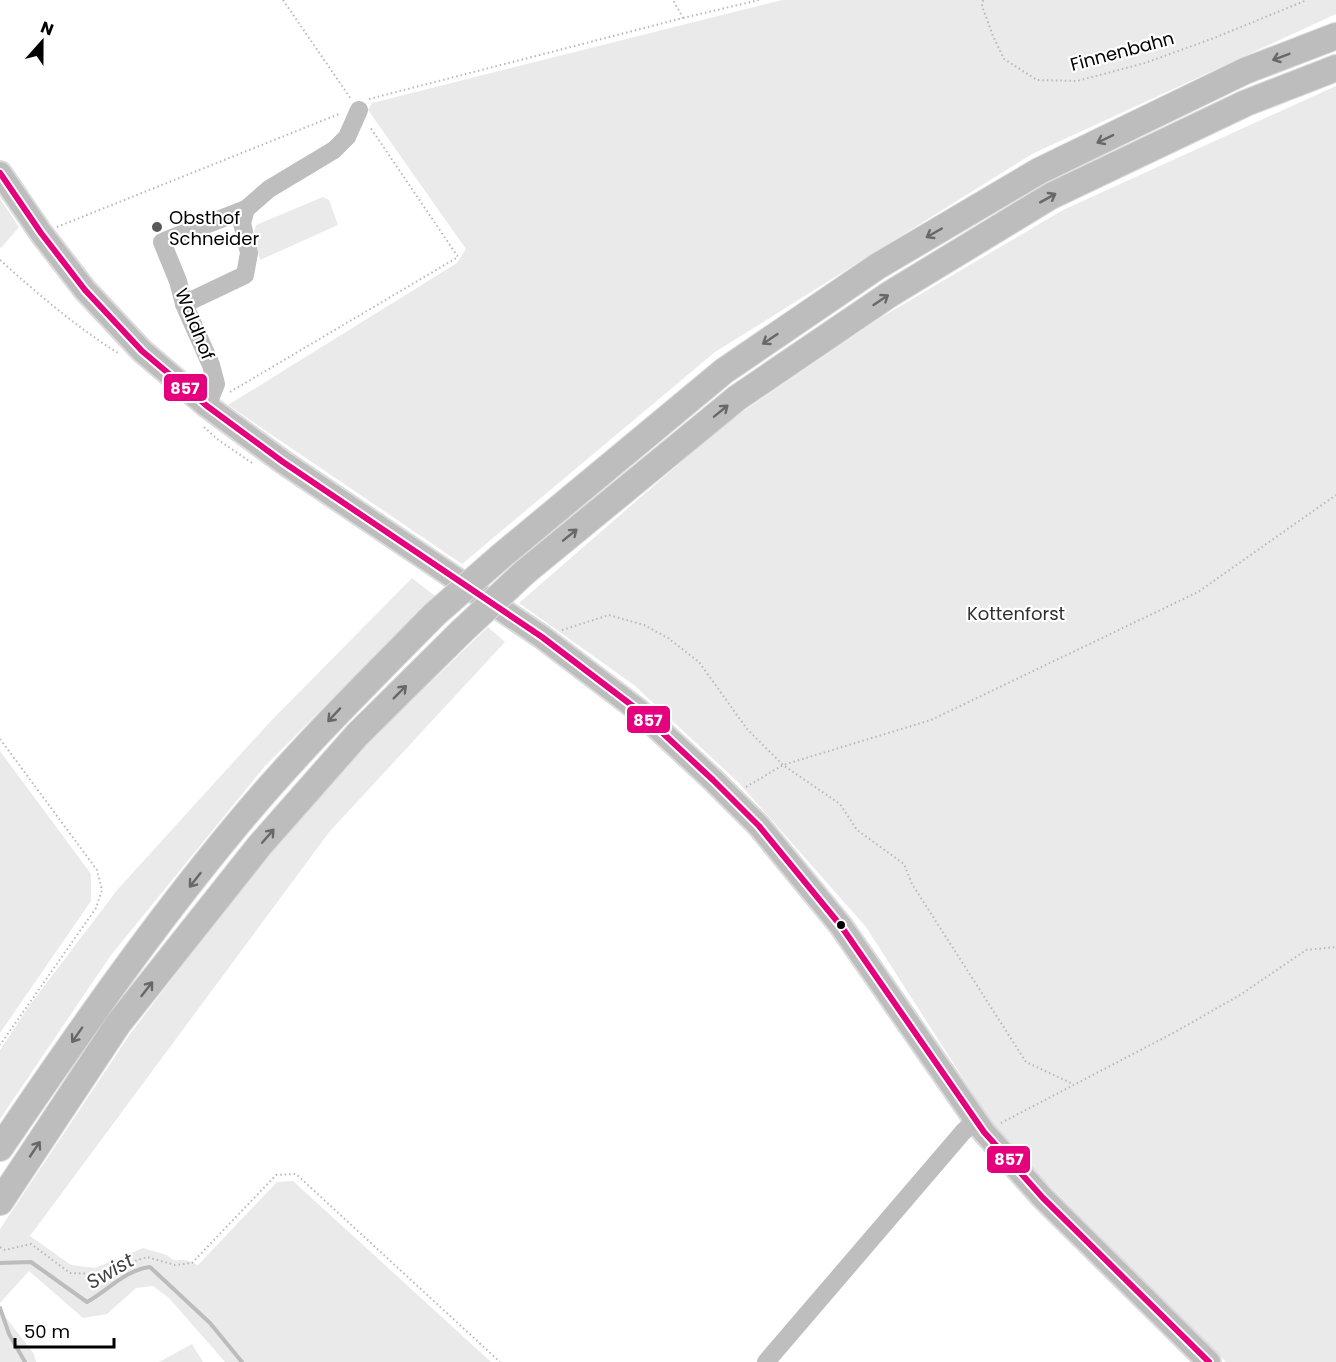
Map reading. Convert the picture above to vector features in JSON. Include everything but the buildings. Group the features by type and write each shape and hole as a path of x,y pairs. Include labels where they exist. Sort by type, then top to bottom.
{"highway":[{"path":"0,1148 102,1000 236,826 334,715 435,614 500,557 724,371 878,266 1039,171 1245,71 1336,36"},
{"path":"2,1199 118,1024 260,845 357,735 460,632 525,572 737,398 890,294 1051,196 1246,103 1336,68"}],"main road":[{"path":"0,172 41,233 85,290 203,415 283,462 548,641 638,710 713,780 759,826 841,926 974,1128 1209,1362"}],"lane":[{"path":"184,304 245,275 249,253 242,223 246,209 269,189 334,150 347,137 356,107"},
{"name":"Waldhof","path":"203,415 216,384 212,365 184,304 178,281 162,243 246,209"},
{"path":"766,1362 974,1128"}],"path":[{"path":"256,465 217,439 203,415 458,257 283,0"},
{"path":"673,0 683,18"},
{"path":"41,233 356,107 683,18 759,0"},
{"name":"Finnenbahn","path":"983,0 982,6 1004,59 1037,80 1067,81 1077,81 1145,63 1243,27 1307,0"},
{"path":"0,260 48,303 90,335 126,358"},
{"path":"729,797 783,765 931,720 1198,592 1336,495"},
{"path":"548,641 555,632 609,615 644,625 668,638 699,662 747,729 783,765 840,804 857,830 904,864 912,884 1026,1062 1073,1084"},
{"path":"0,739 97,870 102,890 96,908 0,1045"},
{"path":"974,1128 1073,1084 1212,1011 1240,995 1306,950 1336,947"},
{"path":"0,1247 5,1250 31,1244 70,1273 96,1274 147,1257 175,1265 192,1263 276,1175 296,1173 500,1362"}],"green space":[{"path":"782,0 1336,0 1336,14 1032,154 715,352 462,564 228,405 457,263 466,249 368,110 372,103"},
{"name":"Kottenforst","path":"1336,86 1336,1362 1226,1362 1001,1137 866,927 739,783 634,685 519,603 726,423 880,318 1063,210"},
{"path":"323,197 329,200 338,225 260,260 253,236 256,225"},
{"path":"0,199 19,227 1,248 0,247"},
{"path":"412,578 435,596 265,766 111,955 0,1119 0,1050 29,1006 118,889 268,724"},
{"path":"488,627 505,642 330,831 30,1236 71,1265 95,1268 143,1248 167,1255 173,1260 186,1260 198,1265 277,1182 293,1181 491,1362 225,1362 169,1298 153,1286 136,1288 107,1314 83,1318 29,1271 0,1303 0,1229 130,1034 257,867 363,747"},
{"path":"0,751 91,874 91,901 0,1033"},
{"path":"0,1310 34,1354 36,1362 0,1362"},
{"path":"192,1344 203,1362 159,1362"}],"waterway":[{"name":"Swist","path":"0,1263 31,1262 87,1302 125,1276 150,1267 210,1323 242,1362"},
{"path":"0,1308 9,1334 25,1362"}],"transit line":[{"name":"857","path":"0,173 41,233 85,290 142,351 207,406 283,462 542,637 638,710 713,780 759,826 841,926 984,1132 1043,1198 1209,1362"}],"place":[{"name":"Obsthof Schneider","path":"157,227"}]}
